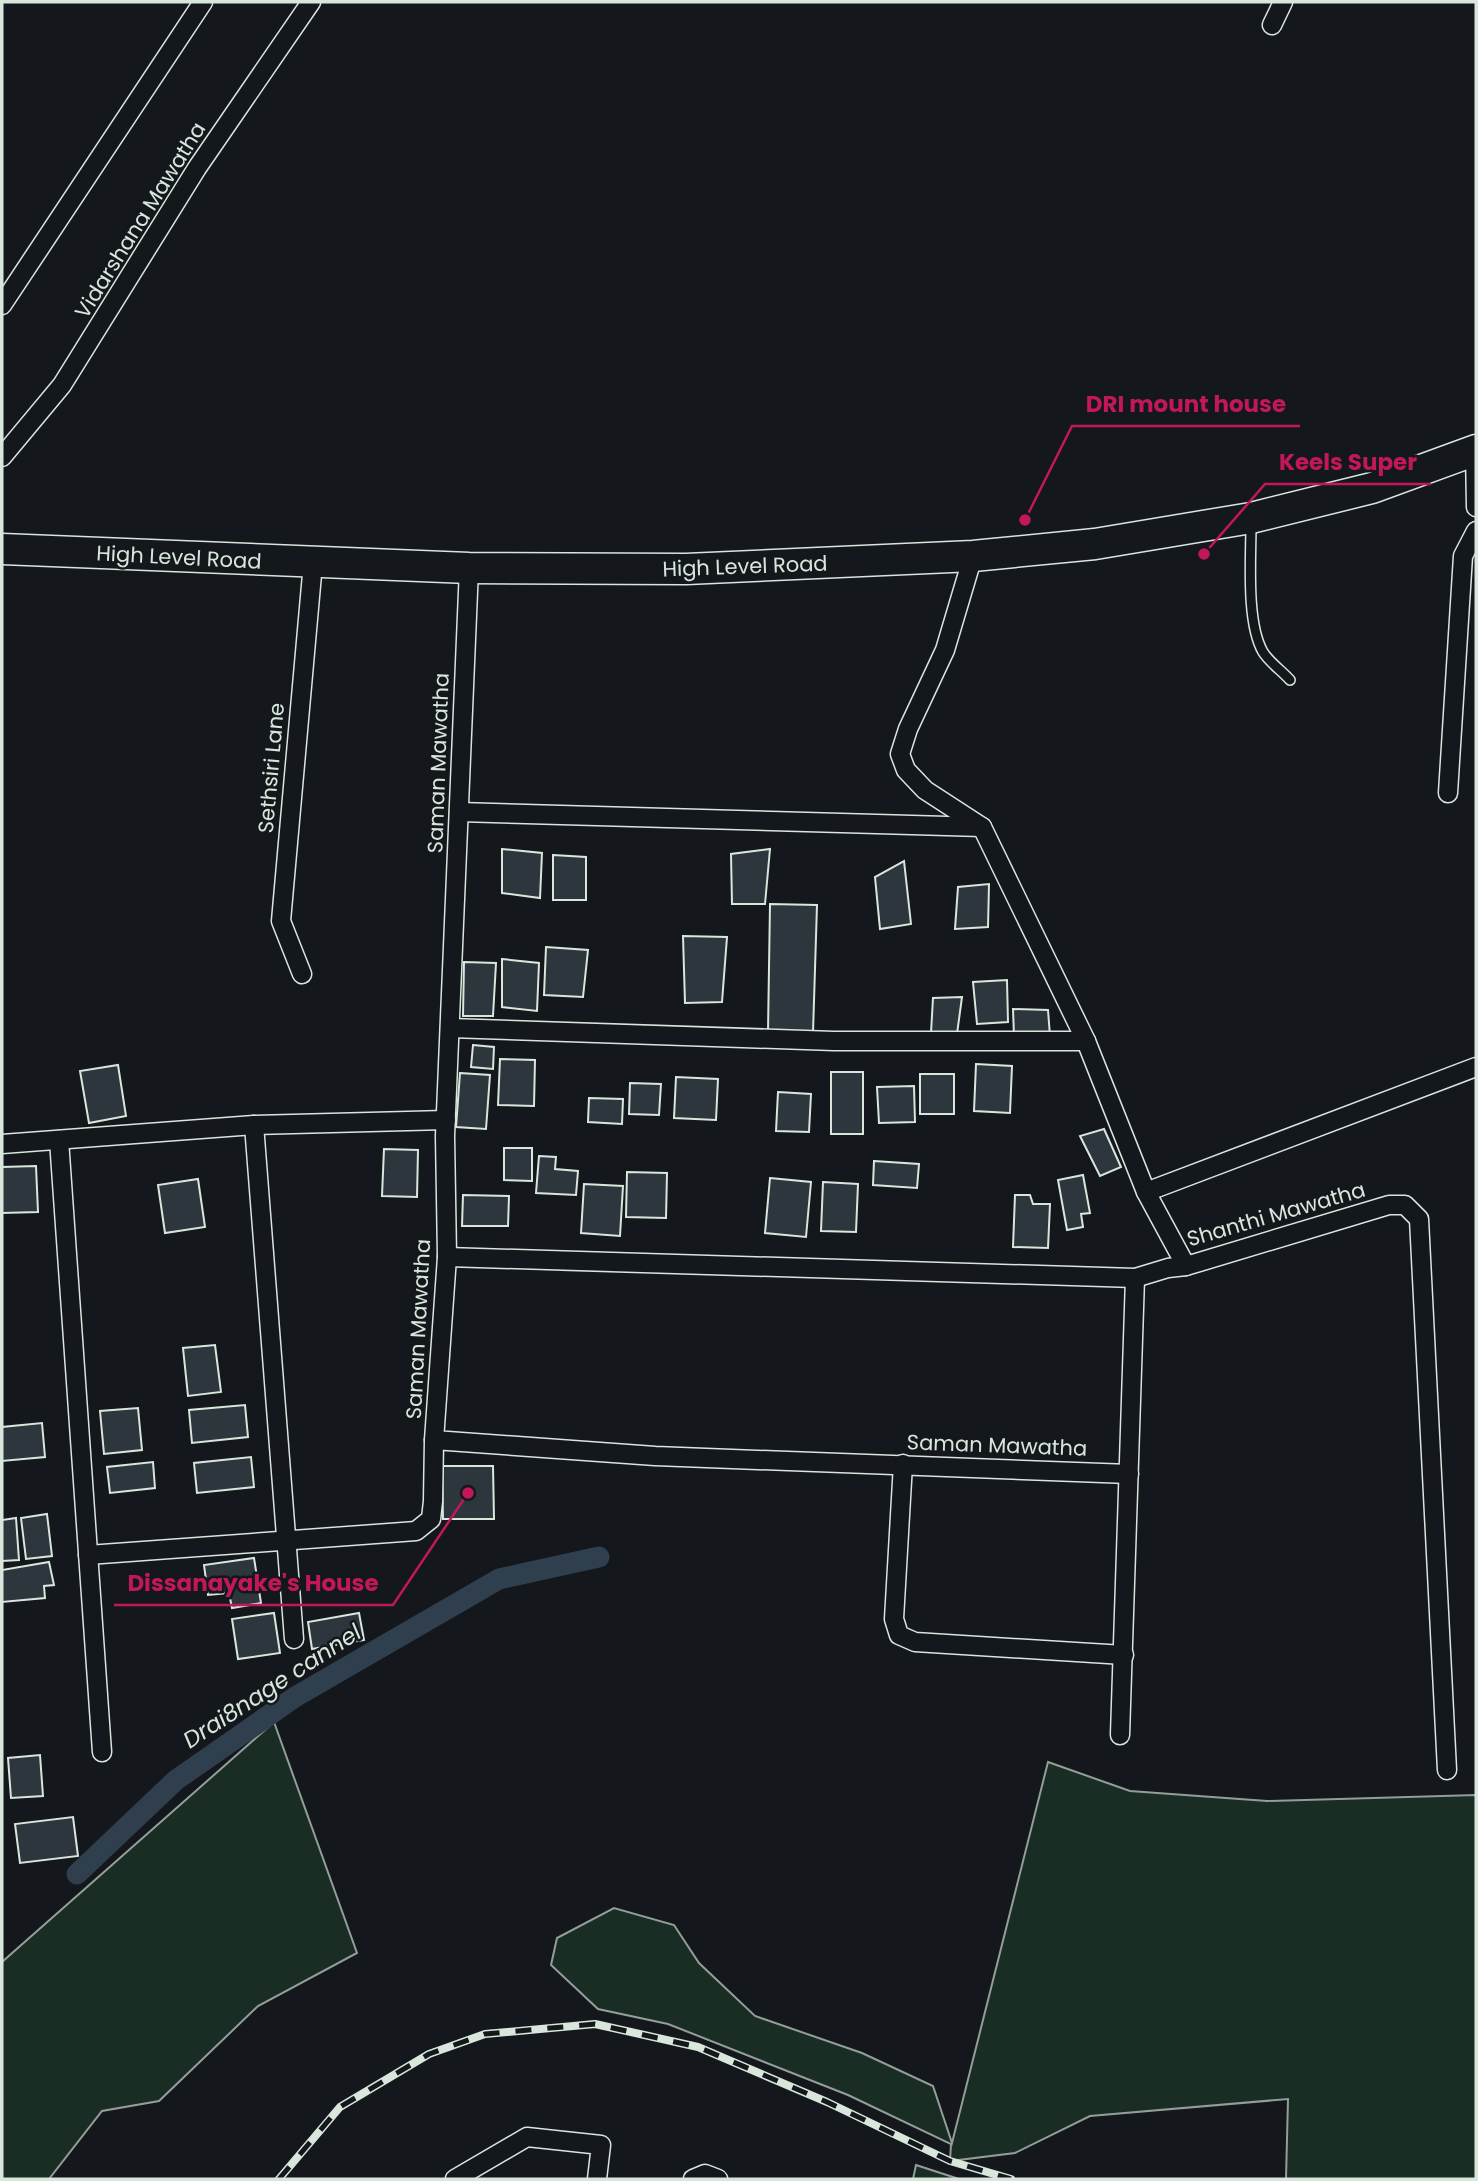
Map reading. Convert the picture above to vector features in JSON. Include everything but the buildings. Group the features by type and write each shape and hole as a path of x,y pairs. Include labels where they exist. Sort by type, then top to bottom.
{"highway":[{"name":"High Level Road","path":"2,549 469,568 686,569 973,556 1095,544 1251,518 1372,488 1476,450"}],"street":[{"path":"2,305 203,2"},
{"name":"Vidarshana Mawatha","path":"2,457 62,385 197,168 311,2"},
{"path":"1272,25 1283,2"},
{"path":"1476,450 1476,507"},
{"path":"1448,793 1463,556 1476,531"},
{"path":"973,556 945,650 908,729 900,754 906,770 925,790 982,827"},
{"name":"Sethsiri Lane","path":"302,974 281,922 313,563"},
{"name":"Saman Mawatha","path":"469,568 446,1121 447,1257 434,1440 655,1456 1129,1474"},
{"path":"459,812 982,827"},
{"name":"Shanthi Mawatha","path":"982,827 1086,1041 1146,1192 1186,1266 1389,1205 1405,1205 1419,1219 1447,1770"},
{"path":"450,1028 834,1041 1086,1041"},
{"path":"1146,1192 1476,1067"},
{"path":"2,1144 254,1125 446,1121"},
{"path":"254,1125 294,1639"},
{"path":"58,1140 103,1752"},
{"path":"447,1257 1135,1278 1168,1268 1186,1266"},
{"path":"1120,1735 1135,1278"},
{"path":"88,1556 416,1531 431,1519 434,1440"},
{"path":"903,1464 894,1619 899,1635 915,1642 1124,1656"},
{"path":"455,2179 527,2137 601,2145 597,2179"},
{"path":"693,2179 705,2174 718,2179"}],"lane":[{"path":"1251,518 1250,575 1254,622 1263,652 1290,680"}],"green space":[{"path":"274,1722 357,1953 258,2006 159,2101 102,2111 49,2179 2,2179 2,1962"},
{"path":"1048,1762 1130,1791 1267,1801 1476,1795 1476,2179 1286,2179 1288,2099 1090,2116 1015,2153 950,2161 951,2144 848,2095 668,2024 598,2009 551,1965 557,1938 614,1908 674,1925 699,1963 755,2016 862,2053 933,2086 952,2143"},
{"path":"916,2165 959,2179 913,2179"}],"waterway":[{"name":"Drai8nage cannel","path":"77,1874 176,1780 295,1697 499,1579 599,1557"}],"railway":[{"path":"279,2179 340,2107 429,2054 485,2034 595,2024 698,2047 827,2102 950,2161 1011,2179"}],"place":[{"name":"DRI mount house","path":"1025,520"},
{"name":"Keels Super","path":"1204,554"},
{"name":"Dissanayake's House","path":"468,1493"}]}
